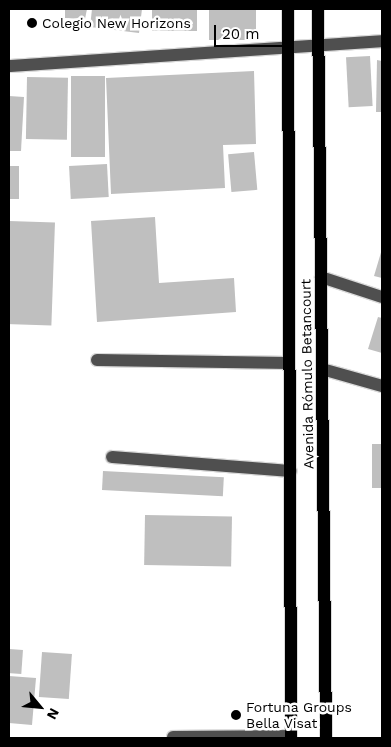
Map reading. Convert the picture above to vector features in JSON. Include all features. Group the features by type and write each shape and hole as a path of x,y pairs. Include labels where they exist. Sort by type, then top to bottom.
{"main road":[{"name":"Avenida Rómulo Betancourt","path":"288,9 291,737"},
{"name":"Avenida Rómulo Betancourt","path":"318,9 326,738"}],"street":[{"path":"9,66 382,41"},
{"path":"320,277 382,297"},
{"path":"97,360 289,363"},
{"path":"322,369 382,386"},
{"path":"112,457 290,471"},
{"path":"173,737 291,737"}],"building":[{"path":"65,9 87,9 85,19 65,18"},
{"path":"92,9 142,9 139,33 90,27"},
{"path":"152,9 197,9 197,31 152,31"},
{"path":"209,9 256,9 256,40 209,40"},
{"path":"370,56 373,106 349,107 346,57"},
{"path":"377,60 382,61 382,112 376,112"},
{"path":"254,71 256,144 223,145 225,188 111,194 106,78"},
{"path":"71,76 105,76 105,157 71,157"},
{"path":"27,77 68,78 67,140 26,139"},
{"path":"9,96 24,97 21,151 9,151"},
{"path":"254,152 257,190 231,192 228,154"},
{"path":"107,164 109,197 71,199 69,166"},
{"path":"9,166 19,166 19,199 9,199"},
{"path":"155,217 159,283 234,278 236,312 97,322 91,221"},
{"path":"9,221 55,223 51,326 9,324"},
{"path":"382,249 382,278 374,276"},
{"path":"378,317 382,318 382,353 368,349"},
{"path":"372,444 382,444 382,488 372,488"},
{"path":"103,471 224,477 223,496 102,490"},
{"path":"145,515 232,517 231,567 144,565"},
{"path":"9,649 23,650 21,674 9,673"},
{"path":"42,652 72,654 69,699 39,697"},
{"path":"9,676 36,678 32,725 9,723"}],"place":[{"name":"Colegio New Horizons","path":"32,23"},
{"name":"Fortuna Groups Bella Visat","path":"236,715"}]}
